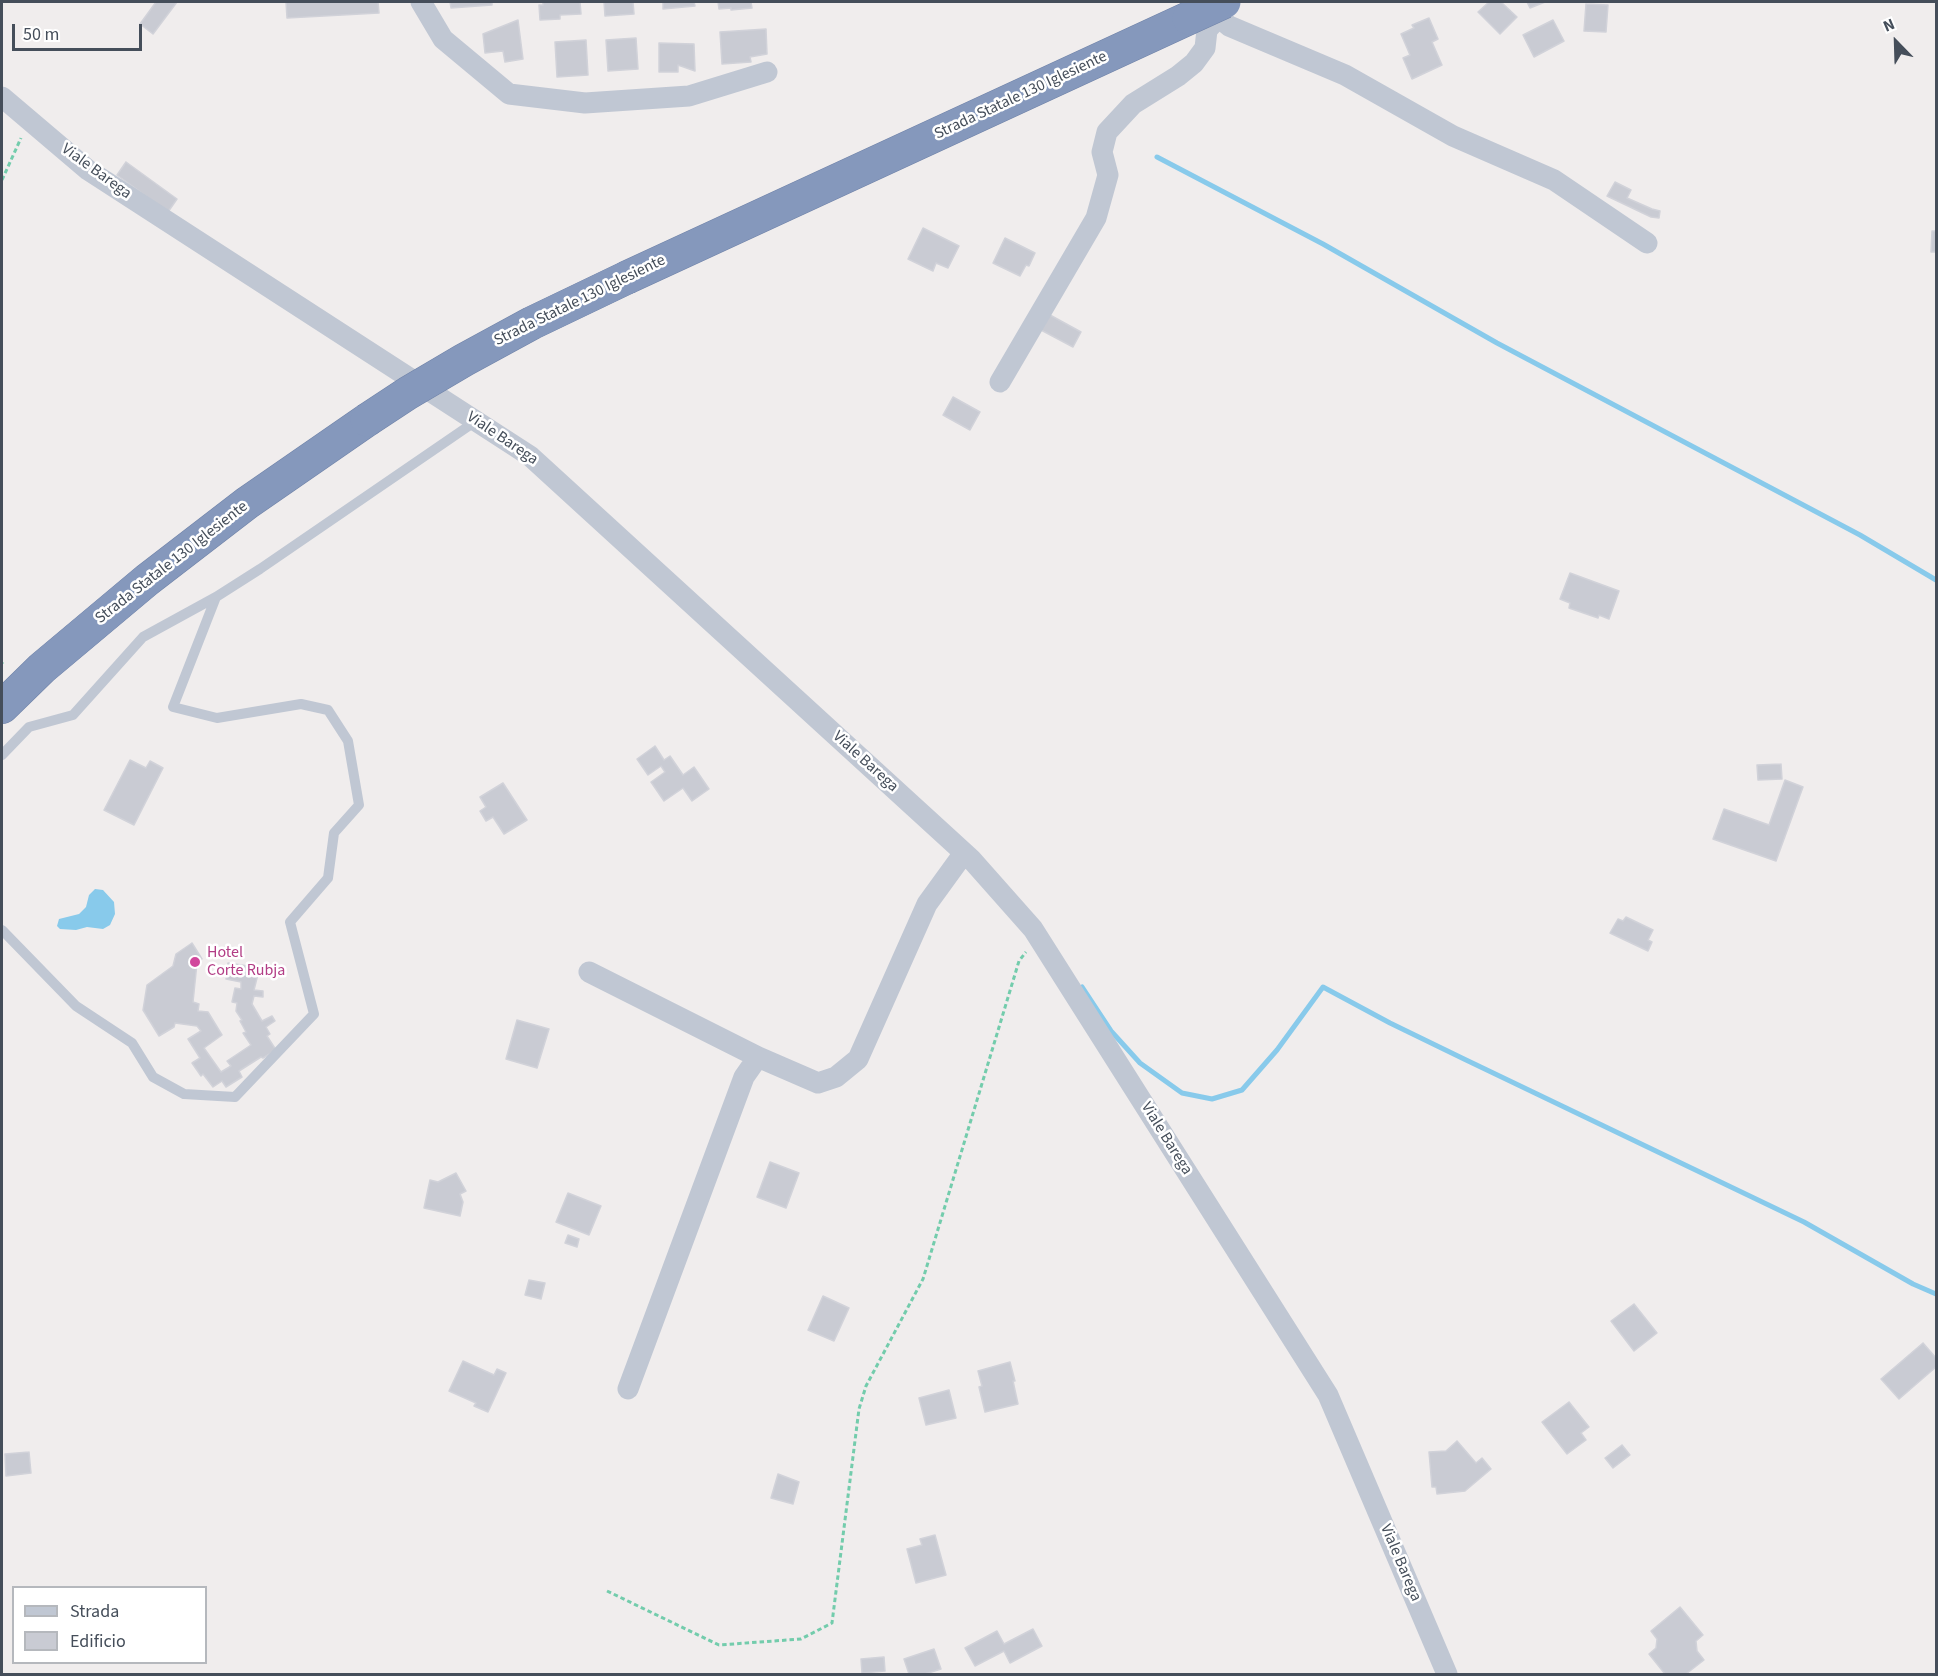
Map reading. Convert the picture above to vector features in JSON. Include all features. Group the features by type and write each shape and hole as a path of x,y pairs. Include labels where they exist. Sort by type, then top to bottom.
{"highway":[{"name":"Strada Statale 130 Iglesiente","path":"2,707 42,668 147,579 247,503 408,393 532,323 628,277 1208,10"}],"street":[{"path":"421,2 443,39 509,94 585,103 689,96 766,72"},
{"path":"1208,10 1229,26 1345,75 1453,136 1554,180 1647,243"},
{"path":"1000,382 1096,218 1108,175 1102,152 1107,132 1133,104 1179,76 1194,63 1205,48 1208,10"},
{"name":"Viale Barega","path":"2,97 88,170 530,456 964,853 1033,928 1328,1395 1447,1674"},
{"path":"589,972 758,1058 818,1083 836,1077 858,1059 927,904 964,853"},
{"path":"628,1389 744,1077 758,1058"}],"lane":[{"path":"2,755 29,727 73,715 143,637 216,597 260,569 476,421"},
{"path":"2,930 76,1006 132,1043 153,1077 184,1094 235,1096 314,1014 290,922 328,878 334,833 359,805 348,741 328,710 301,704 217,718 173,707 216,597"}],"path":[{"path":"2,180 29,120"},
{"path":"607,1591 719,1645 801,1639 832,1623 859,1409 866,1386 923,1279 1019,961 1038,936"}],"water":[{"path":"95,889 103,890 114,902 115,914 110,925 103,929 87,927 76,930 60,929 57,926 59,919 79,914 86,907 89,895"}],"building":[{"path":"156,2 177,2 153,34 140,24"},
{"path":"286,2 378,2 379,13 287,18"},
{"path":"450,2 492,2 492,5 451,8"},
{"path":"543,2 580,2 581,14 560,15 560,19 540,20 539,5 543,5"},
{"path":"604,2 633,2 634,14 605,16"},
{"path":"663,2 694,2 695,6 663,9"},
{"path":"718,2 751,2 752,8 719,9"},
{"path":"1489,2 1501,2 1517,17 1500,34 1478,12"},
{"path":"1527,2 1545,2 1530,8"},
{"path":"1586,4 1608,5 1606,32 1584,31"},
{"path":"1429,18 1438,39 1432,42 1442,65 1412,79 1403,58 1410,55 1401,34 1414,28 1412,25"},
{"path":"518,20 523,59 505,62 503,51 485,53 483,34"},
{"path":"1553,20 1564,41 1534,57 1523,35"},
{"path":"766,29 767,54 750,57 751,62 722,64 720,32"},
{"path":"636,38 638,69 608,71 606,40"},
{"path":"586,40 588,75 557,77 555,42"},
{"path":"659,43 694,44 695,71 678,65 678,72 659,72"},
{"path":"126,162 177,199 168,212 117,175"},
{"path":"1615,182 1631,190 1627,198 1660,211 1659,218 1651,217 1607,196"},
{"path":"923,228 959,246 948,268 936,263 933,271 908,259"},
{"path":"1932,231 1936,231 1936,252 1931,252"},
{"path":"1005,238 1035,253 1029,266 1026,265 1020,276 993,263"},
{"path":"1050,315 1081,332 1073,347 1041,330"},
{"path":"953,397 980,412 970,430 943,415"},
{"path":"1570,573 1619,591 1609,619 1599,615 1598,618 1569,608 1570,603 1560,599"},
{"path":"655,746 664,760 670,756 683,775 694,767 709,789 692,801 683,788 664,801 651,782 665,772 661,766 648,775 637,759"},
{"path":"130,760 146,768 150,761 163,768 134,825 104,810"},
{"path":"1781,764 1782,779 1758,780 1757,765"},
{"path":"1785,780 1803,787 1776,861 1713,839 1724,809 1769,825"},
{"path":"503,783 527,820 504,834 493,817 486,821 480,811 486,807 480,797"},
{"path":"1626,917 1653,930 1648,940 1652,942 1648,951 1610,933 1618,919 1623,921"},
{"path":"192,943 202,959 197,963 193,1002 199,1004 198,1011 208,1012 222,1035 204,1048 221,1072 231,1066 227,1061 251,1045 243,1033 246,1032 236,1011 237,1003 232,1002 235,988 241,989 241,982 226,979 228,963 248,966 247,972 258,974 254,990 263,991 263,997 254,996 252,1004 262,1021 272,1016 275,1021 266,1027 270,1034 267,1036 276,1050 239,1071 242,1077 226,1087 222,1081 213,1087 192,1063 200,1058 188,1039 201,1031 197,1026 175,1023 174,1027 159,1036 143,1010 147,985 173,966 176,954"},
{"path":"517,1020 549,1029 537,1068 506,1059"},
{"path":"770,1162 799,1173 786,1208 757,1197"},
{"path":"456,1173 466,1191 460,1194 463,1202 460,1216 424,1208 430,1180 438,1182"},
{"path":"568,1193 601,1206 589,1235 556,1222"},
{"path":"568,1235 579,1239 577,1247 565,1243"},
{"path":"529,1280 545,1283 541,1299 525,1295"},
{"path":"823,1296 849,1308 834,1341 808,1330"},
{"path":"1634,1304 1657,1333 1634,1351 1611,1321"},
{"path":"1923,1343 1936,1358 1936,1367 1899,1399 1881,1379"},
{"path":"463,1361 494,1375 497,1369 506,1373 488,1412 474,1406 476,1403 449,1391"},
{"path":"1010,1362 1018,1404 985,1412 978,1371"},
{"path":"949,1390 956,1418 926,1425 919,1398"},
{"path":"1569,1402 1589,1427 1581,1433 1586,1440 1567,1454 1542,1422"},
{"path":"1457,1441 1476,1463 1482,1458 1491,1469 1465,1491 1437,1494 1436,1487 1432,1487 1429,1452 1446,1451"},
{"path":"1622,1445 1630,1455 1613,1468 1605,1458"},
{"path":"29,1452 31,1473 6,1476 5,1454"},
{"path":"778,1474 799,1482 793,1504 771,1498"},
{"path":"935,1535 946,1575 916,1583 907,1549 922,1545 920,1539"},
{"path":"1680,1607 1703,1635 1696,1641 1697,1651 1704,1660 1686,1674 1665,1674 1649,1654 1656,1648 1657,1639 1651,1631"},
{"path":"1033,1629 1042,1646 1010,1663 1004,1651 975,1666 965,1648 997,1631 1004,1644"},
{"path":"934,1649 941,1669 925,1674 909,1674 904,1659"},
{"path":"884,1657 885,1671 862,1673 861,1659"}],"waterway":[{"path":"1157,157 1323,244 1497,343 1860,535 1936,580"},
{"path":"1082,987 1111,1031 1140,1063 1182,1093 1212,1099 1242,1090 1277,1050 1323,987 1390,1023 1804,1222 1913,1284 1936,1294"}],"place":[{"name":"Hotel Corte Rubja","path":"195,962"}]}
